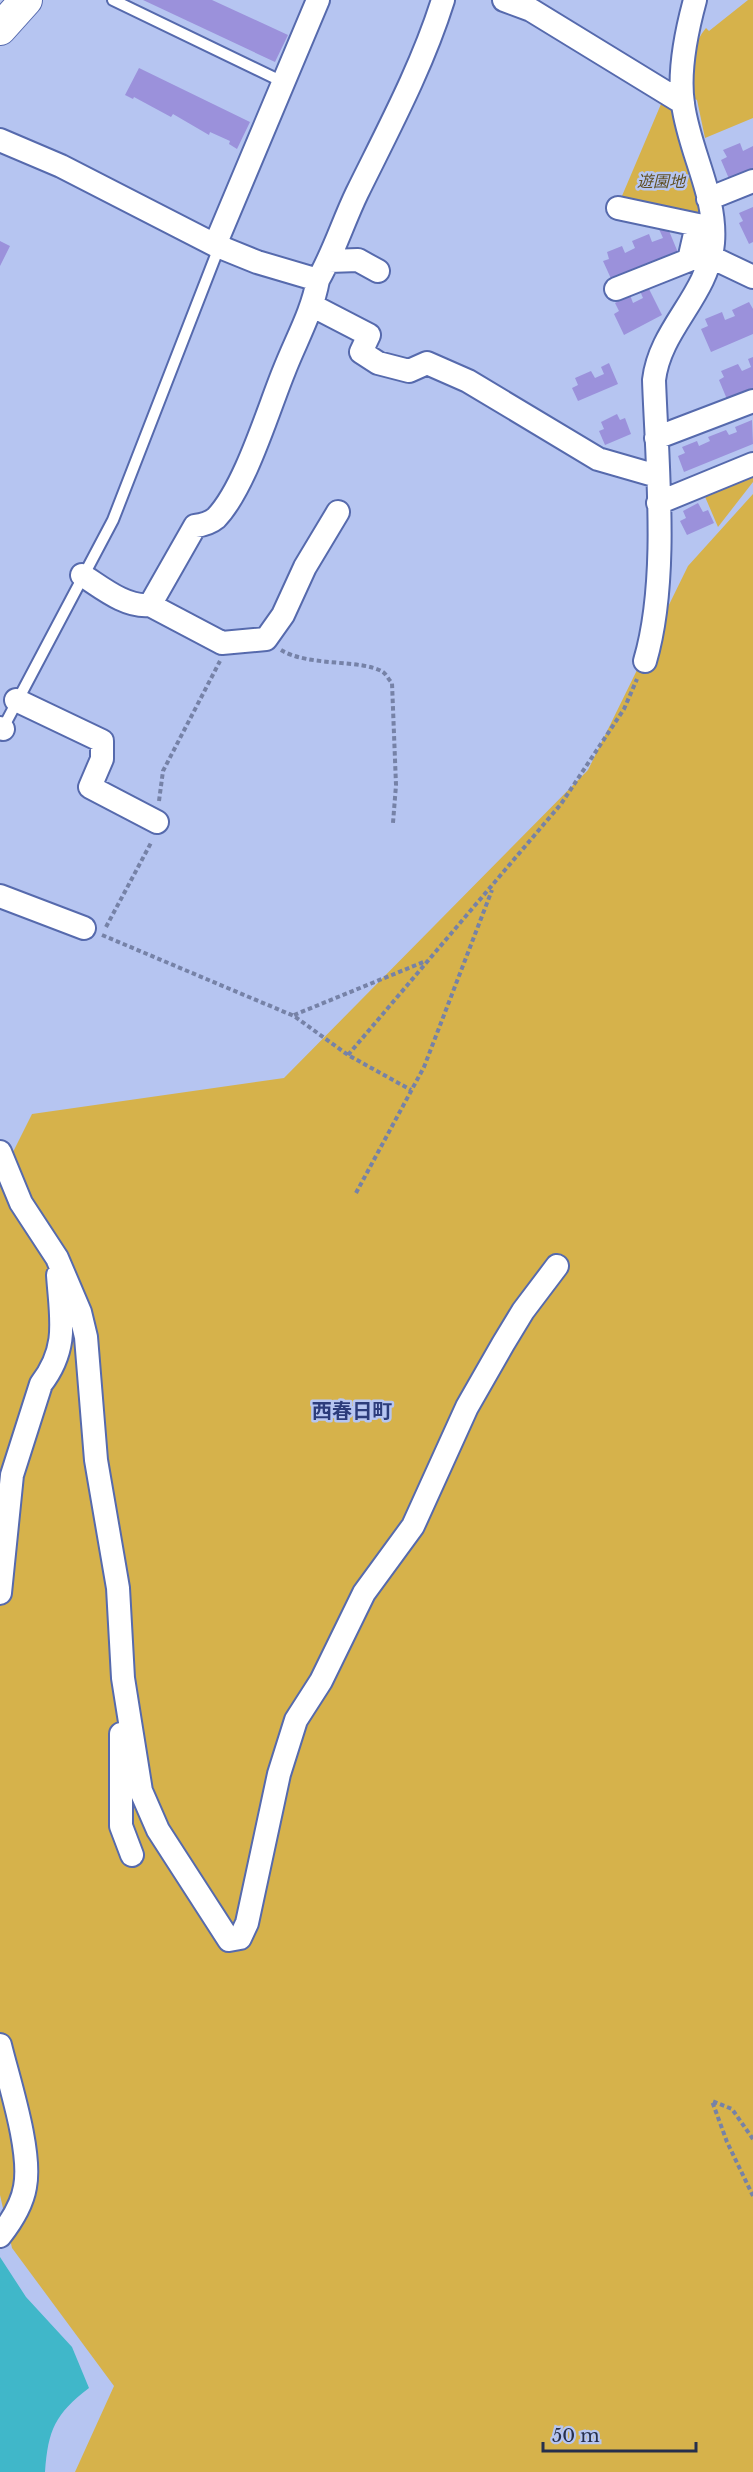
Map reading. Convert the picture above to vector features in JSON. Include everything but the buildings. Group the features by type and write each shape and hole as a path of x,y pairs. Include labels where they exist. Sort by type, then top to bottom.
{"street":[{"path":"0,29 26,0"},
{"path":"215,245 318,0"},
{"path":"150,605 195,526 207,524 216,518 232,495 264,426 284,369 313,306 318,280 329,261 357,194 385,141 443,0"},
{"path":"504,0 530,4 683,103"},
{"path":"645,661 656,612 658,503 656,364 664,343 699,290 711,257 705,227 708,199 683,103 683,56 695,0"},
{"path":"0,140 61,166 215,245 257,262 318,280"},
{"path":"708,199 753,181"},
{"path":"618,208 705,227"},
{"path":"616,290 689,260 705,227"},
{"path":"711,257 753,277"},
{"path":"329,261 358,260 378,271"},
{"path":"313,306 369,335 361,352 378,363 409,371 428,363 468,381 598,459 657,476"},
{"path":"656,438 753,401"},
{"path":"658,503 753,464"},
{"path":"82,575 123,600 140,606 150,605 222,643 266,639 283,615 305,567 338,512"},
{"path":"16,700 102,741 102,759 90,787 157,822"},
{"path":"0,896 93,931"},
{"path":"1,1161 21,1203 57,1258 80,1312 86,1338 96,1460 118,1588 123,1681 121,1826 132,1855"},
{"path":"0,1593 12,1475 40,1384 50,1373 62,1343 57,1258"},
{"path":"123,1681 141,1791 158,1830 229,1940 240,1938 247,1923 279,1774 296,1720 321,1681 364,1593 413,1526 467,1407 503,1344 523,1311 557,1266"},
{"path":"0,2045 25,2151 25,2186 13,2219 0,2236"}],"lane":[{"path":"113,0 283,82"},
{"path":"1,731 113,520 216,255 215,245"}],"path":[{"path":"266,639 285,652 315,661 382,672 392,683 396,785 393,823"},
{"path":"222,643 222,656 163,771 157,830 137,872 93,931 294,1016 348,1055 411,1090"},
{"path":"348,1055 493,887 561,804 624,709 645,661"},
{"path":"356,1193 424,1067 493,887"},
{"path":"294,1016 427,961"},
{"path":"753,2139 732,2109 712,2101 727,2142 753,2196"}],"green space":[{"path":"748,0 753,0 753,118 705,138 697,100 692,98 692,70 696,44 706,28 709,31"},
{"name":"遊園地","path":"664,97 675,102 702,221 619,203"},
{"path":"753,474 753,482 718,527 703,492"},
{"path":"753,494 753,2472 75,2472 114,2386 12,2248 0,2195 0,1178 32,1114 284,1078 588,770 688,566"}],"shaded area":[{"path":"0,2257 26,2297 72,2347 89,2388 68,2406 55,2424 48,2445 45,2472 0,2472"}],"district":[{"name":"西春日町","path":"352,1411"}]}
